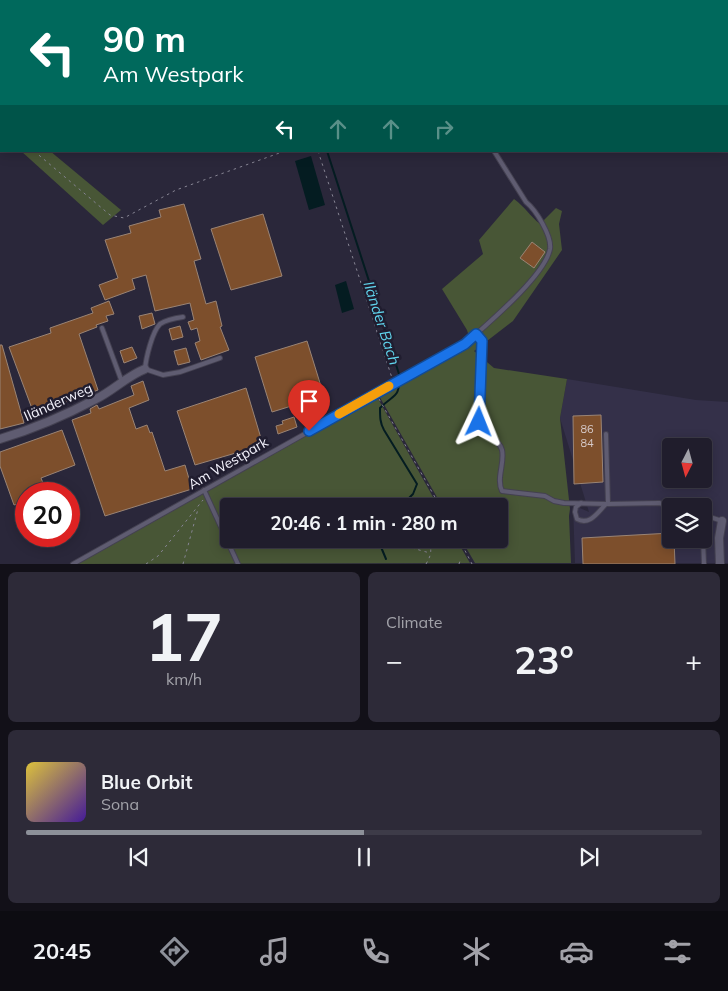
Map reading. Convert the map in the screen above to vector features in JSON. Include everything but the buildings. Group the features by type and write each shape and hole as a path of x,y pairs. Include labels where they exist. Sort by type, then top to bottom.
{"street":[{"name":"Iländerweg","path":"0,439 95,400 109,392 132,374 145,369"},
{"path":"720,564 719,538 722,522"}],"lane":[{"name":"Am Westpark","path":"73,564 465,344 476,334 532,278 547,259 550,247 545,230 532,206 526,202 495,152"},
{"path":"183,317 161,323 158,327 146,358 145,369 164,375 180,372 220,358"},
{"path":"102,328 122,382"},
{"path":"476,334 482,341 479,422 481,429 501,446 503,452 500,485 502,491 539,494 554,501 564,503 662,504"},
{"path":"581,503 576,507 575,512 577,519 582,522 589,521 607,504 606,434"},
{"path":"204,490 238,564"},
{"path":"712,518 722,522"},
{"path":"703,548 704,564"}],"path":[{"path":"35,152 110,215 124,218 176,190 282,152"},
{"path":"318,152 394,383"},
{"path":"376,394 435,498"},
{"path":"146,564 158,556 206,495"},
{"path":"183,564 198,506"},
{"path":"412,548 431,553"},
{"path":"426,564 432,548"},
{"path":"464,548 472,564"}],"shaded area":[{"path":"311,156 325,205 309,210 295,161"},
{"path":"346,281 354,309 342,313 335,285"},
{"path":"567,379 696,400 728,402 728,563 575,563 573,505 589,512 560,418"}],"green space":[{"path":"22,152 51,152 121,210 103,225"},
{"path":"514,199 540,224 556,208 562,211 559,224 562,250 513,321 474,351 494,368 567,379 560,418 570,509 571,563 475,563 466,548 508,548 508,498 437,498 378,394 470,340 467,330 442,289 483,254 479,240"},
{"path":"376,395 434,498 220,498 220,548 461,548 470,563 72,564"}],"waterway":[{"name":"Iländer Bach","path":"327,152 399,374 399,388 396,395 380,408 380,420 417,484 409,498"},
{"name":"Iländer Bach","path":"381,548 386,559"}],"slow traffic":[{"path":"339,414 389,386"}],"route":[{"path":"309,431 465,344 476,334 482,341 479,422"}]}
